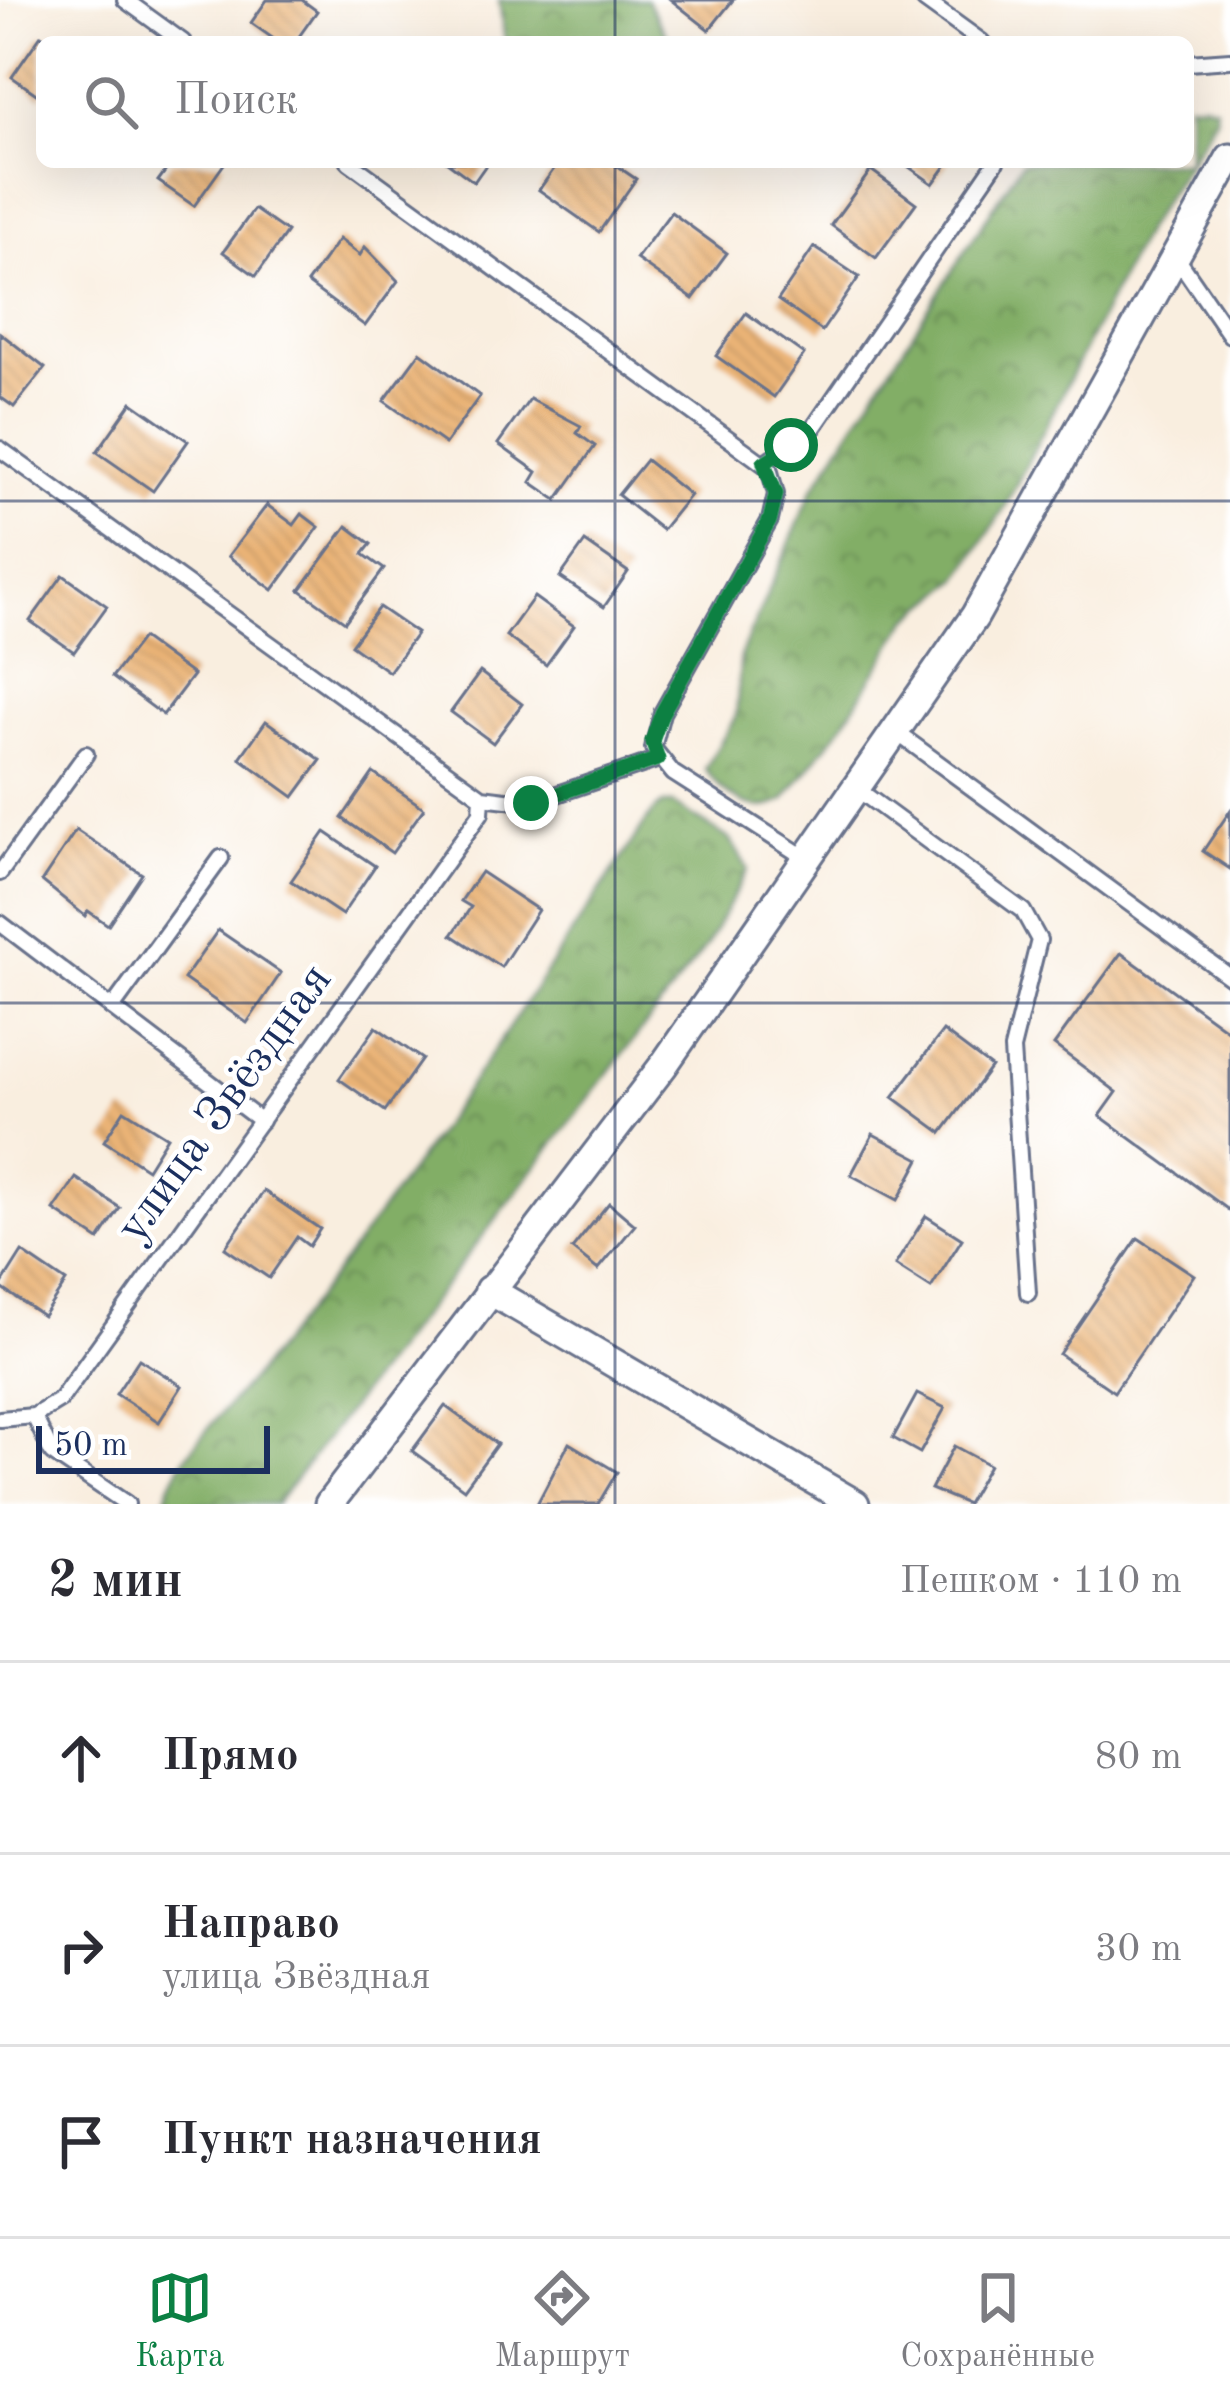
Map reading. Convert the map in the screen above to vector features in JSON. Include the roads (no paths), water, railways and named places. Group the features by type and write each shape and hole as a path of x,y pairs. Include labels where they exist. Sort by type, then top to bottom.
{"street":[{"path":"329,1504 663,1066 975,616 1230,158"},
{"path":"489,1290 855,1504"}],"lane":[{"path":"125,0 175,36"},
{"path":"924,0 974,36"},
{"path":"1194,63 1230,60"},
{"path":"358,168 764,463 776,494 770,520 662,713 652,741 658,759 807,859"},
{"path":"764,463 814,427 992,168"},
{"path":"1174,254 1230,335"},
{"path":"0,449 482,797 531,803 658,759"},
{"path":"896,732 1230,976"},
{"path":"0,872 86,754"},
{"path":"856,789 1022,911 1038,931 1038,950 1012,1049 1028,1293"},
{"name":"улица Звёздная","path":"34,1416 60,1400 482,813 482,797"},
{"path":"112,1008 221,858"},
{"path":"0,923 261,1121"},
{"path":"0,1419 34,1416 52,1453 127,1504"}]}
